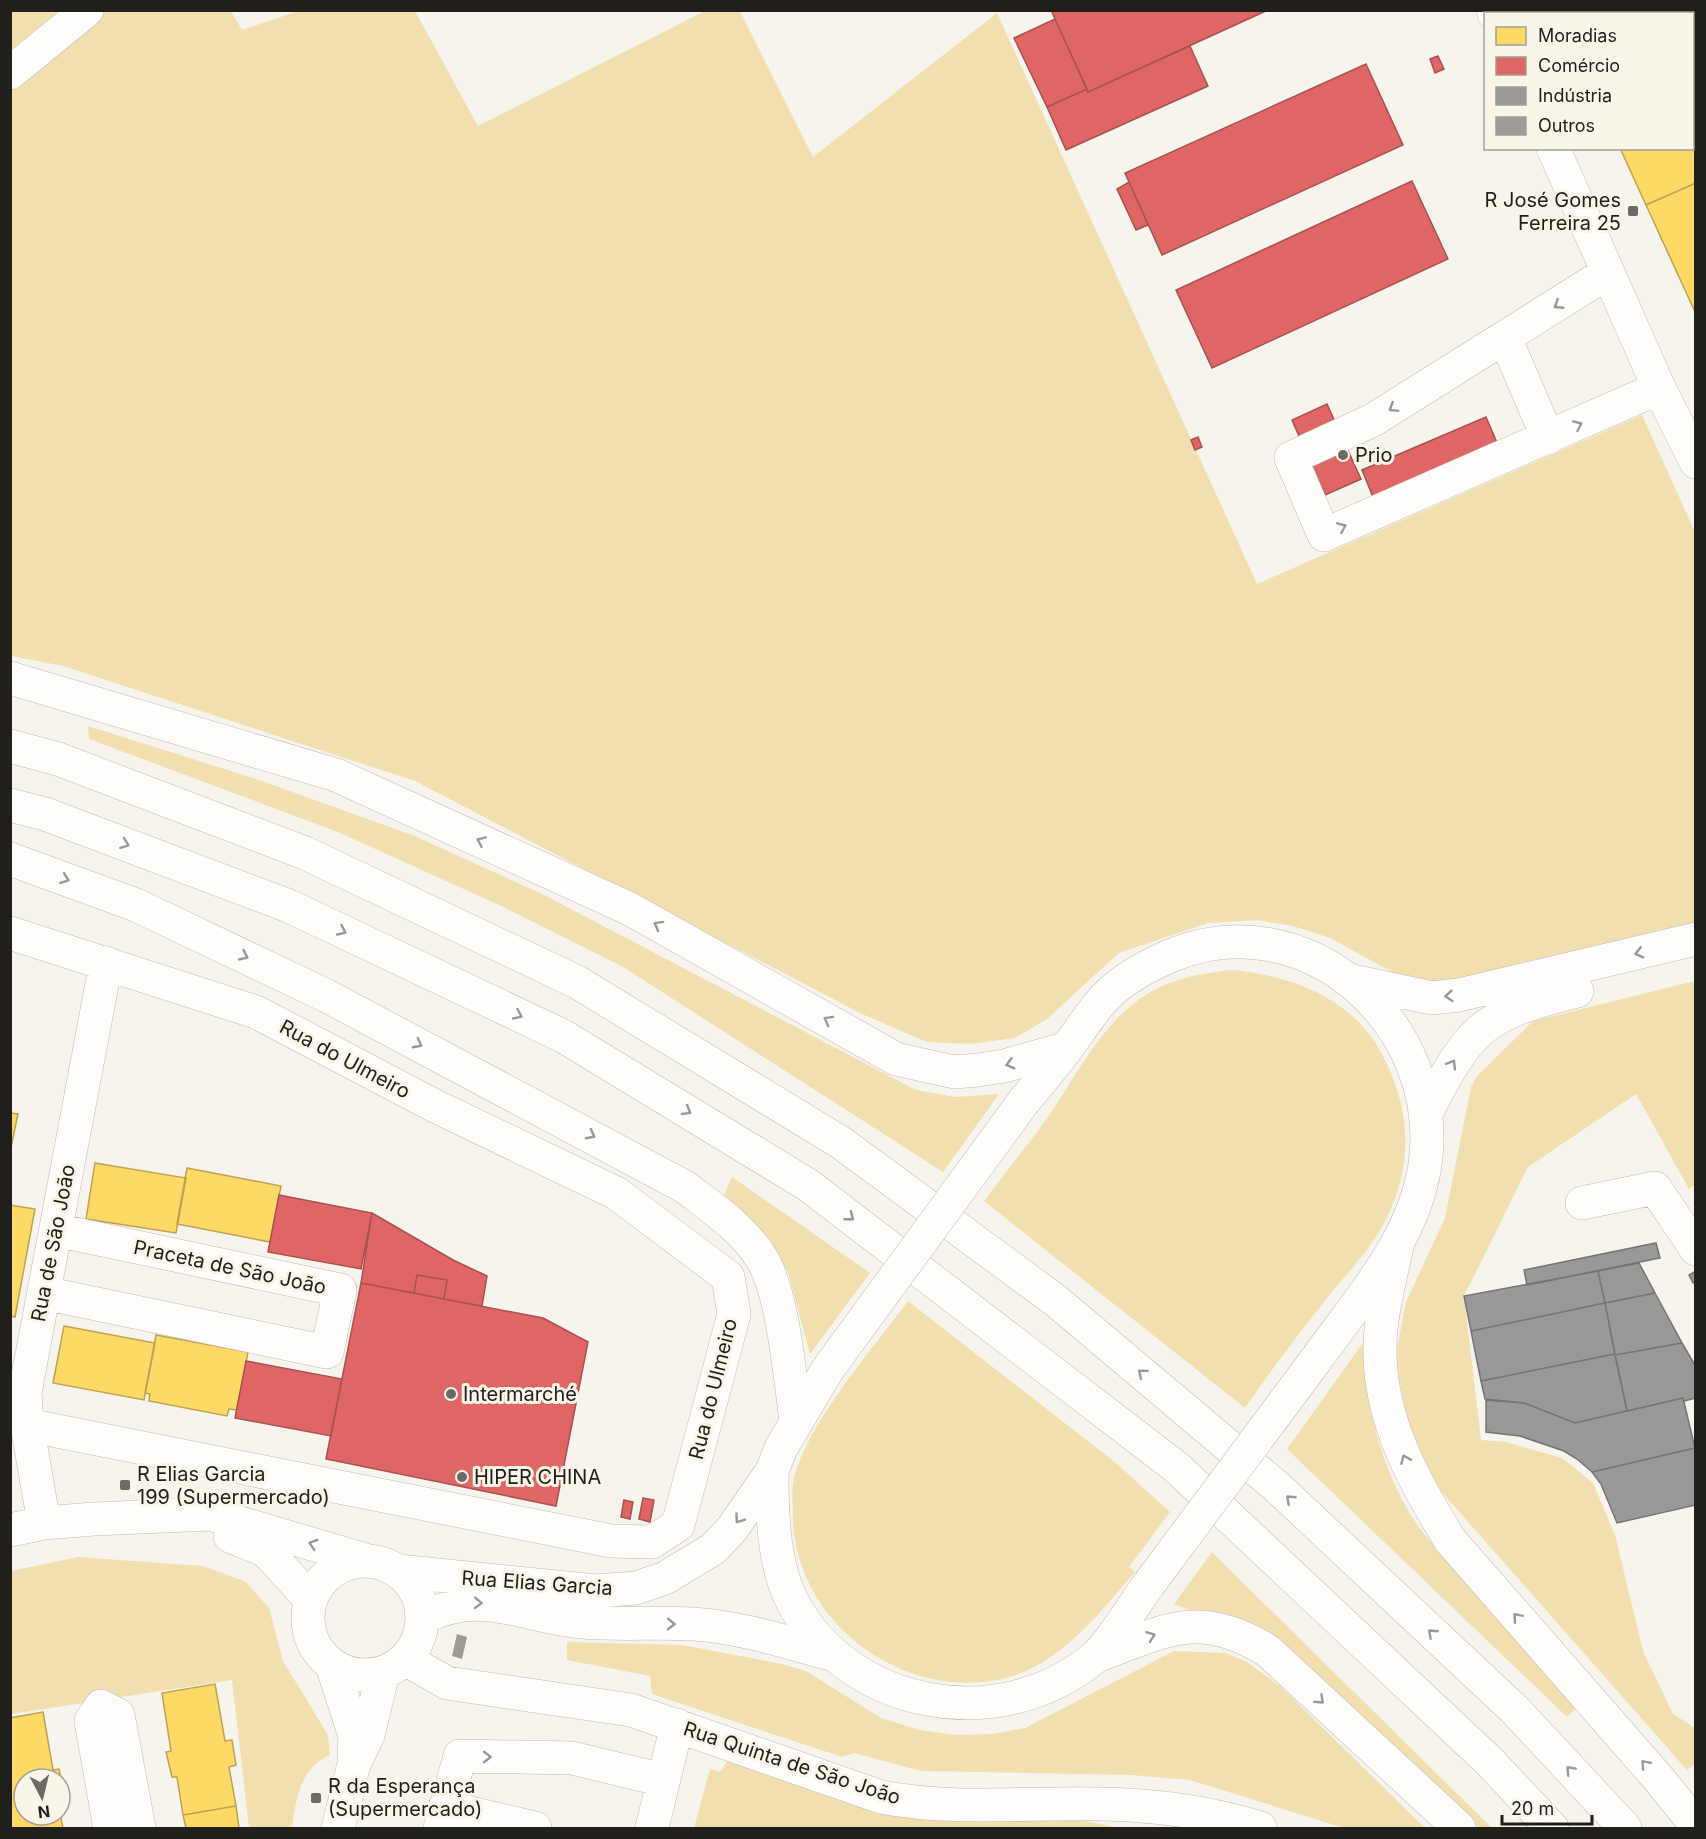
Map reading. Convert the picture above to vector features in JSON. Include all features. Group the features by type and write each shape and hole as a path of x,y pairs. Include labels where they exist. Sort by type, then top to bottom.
{"main road":[{"path":"10,73 87,10"},
{"path":"1554,150 1659,388 1693,452"},
{"path":"1607,273 1373,420 1291,458 1324,535 1659,388"},
{"path":"1505,338 1548,438"},
{"path":"10,678 336,775 630,909 896,1059 927,1068 966,1071 1004,1066 1067,1048"},
{"path":"10,746 58,759 305,852 577,982 840,1142 1055,1300 1277,1487 1515,1710 1625,1828"},
{"path":"10,805 45,814 289,906 563,1036 808,1185 1176,1467 1489,1761 1552,1828"},
{"path":"10,859 136,905 327,996 685,1187 731,1224 762,1259 770,1276 781,1319 796,1420"},
{"name":"Rua do Ulmeiro","path":"10,933 256,1012 435,1106 616,1193 728,1277 734,1314 678,1525 652,1542 611,1541 27,1425"},
{"path":"1352,981 1432,998 1459,995 1695,939"},
{"name":"Rua Elias Garcia","path":"10,1530 44,1523 210,1514 383,1566 596,1591 636,1588 665,1578 714,1549 732,1529 772,1471 796,1420 828,1369 1024,1101 1114,989 1171,955 1239,942 1268,944 1296,951 1352,981"},
{"path":"1425,1115 1453,1061 1470,1039 1489,1022 1532,1002 1695,961"},
{"name":"Rua de São João","path":"44,1523 27,1425 25,1392 106,963"},
{"path":"1352,981 1398,1033 1419,1077 1425,1115 1425,1164 1419,1192 1397,1246 1383,1316 1380,1354 1392,1426 1424,1498 1450,1540 1658,1778 1695,1825"},
{"path":"1582,1203 1655,1188 1695,1249"},
{"name":"Praceta de São João","path":"44,1293 327,1352 340,1290 56,1230"},
{"name":"Rua Elias Garcia","path":"772,1471 775,1538 791,1599 831,1654 869,1680 898,1693 943,1703 974,1704 1004,1699 1050,1685 1096,1656 1316,1360 1397,1246"},
{"name":"Rua Elias Garcia","path":"140,1518 216,1531 266,1551 311,1599"},
{"path":"338,1828 354,1764 368,1735 394,1666 421,1633 423,1618 420,1600 411,1584 383,1566 351,1563 333,1571 320,1583 311,1599 308,1618 310,1636 319,1653 332,1665 356,1674 394,1666"},
{"name":"Rua Elias Garcia","path":"423,1618 462,1603 486,1603 584,1622 694,1624 736,1630 831,1654"},
{"path":"1096,1656 1164,1631 1189,1625 1229,1632 1251,1641 1268,1651 1458,1828"},
{"path":"332,1665 354,1736 354,1764"},
{"name":"Rua Quinta de São João","path":"394,1666 447,1683 631,1710 786,1766 881,1797 908,1802 969,1806 1138,1806 1184,1811 1260,1828"},
{"path":"110,1828 91,1721 101,1706 118,1715 139,1828"},
{"path":"651,1828 677,1725"},
{"path":"535,1828 443,1818 460,1756 572,1758 663,1780"}],"shaded area":[{"path":"10,11 231,11 242,30 298,11 415,11 478,126 705,11 740,11 813,157 997,13 1257,584 1642,415 1695,532 1695,924 1441,985 1394,973 1330,938 1293,926 1257,920 1208,923 1119,953 1047,1019 1015,1038 970,1044 927,1042 862,1014 415,781 63,666 11,656"},
{"path":"88,726 256,779 415,836 544,895 916,1090 955,1097 999,1094 943,1172 623,967 499,905 338,832 89,739"},
{"path":"1233,970 1296,983 1335,1002 1352,1015 1379,1049 1390,1072 1398,1094 1405,1140 1404,1162 1399,1185 1380,1230 1293,1341 1245,1408 984,1201 1048,1117 1099,1040 1123,1013 1148,994 1171,983 1208,973"},
{"path":"1695,981 1695,1185 1689,1189 1636,1094 1528,1167 1464,1296 1481,1440 1506,1442 1562,1458 1593,1483 1615,1535 1643,1651 1673,1714 1695,1728 1695,1764 1687,1770 1439,1489 1417,1447 1405,1409 1395,1358 1406,1302 1445,1218 1471,1087 1477,1076 1533,1021"},
{"path":"732,1177 870,1273 810,1354 788,1272 758,1225 724,1195"},
{"path":"908,1301 1116,1463 1170,1512 1129,1567 1135,1572 1096,1617 1050,1657 1016,1675 977,1682 937,1680 900,1669 866,1650 837,1624 814,1592 799,1556 792,1493 801,1457 812,1435 843,1387"},
{"path":"1367,1337 1367,1380 1374,1424 1387,1466 1405,1505 1435,1548 1577,1707 1567,1717 1287,1449"},
{"path":"1212,1552 1492,1828 1479,1828 1283,1642 1235,1617 1197,1613 1174,1604"},
{"path":"78,1557 203,1566 246,1582 269,1608 283,1661 328,1735 330,1755 312,1768 306,1776 295,1806 292,1828 249,1828 232,1680 11,1714 11,1571"},
{"path":"567,1642 682,1645 782,1664 806,1671 881,1718 920,1730 956,1735 992,1734 1025,1728 1174,1651 1225,1653 1247,1662 1281,1687 1425,1828 1344,1828 1190,1780 1131,1775 921,1771 854,1753 842,1757 652,1694 650,1676 567,1660"},
{"path":"730,1757 958,1820 1086,1821 1119,1828 694,1828 710,1769 720,1772"}],"building: Moradias":[{"path":"1556,10 1598,10 1594,12 1557,12"},
{"path":"1598,10 1636,10 1637,12 1594,12"},
{"path":"1694,136 1696,139 1696,183 1646,205 1621,150 1694,150"},
{"path":"1696,183 1696,314 1646,205"},
{"path":"10,1113 18,1114 10,1152"},
{"path":"95,1163 186,1178 176,1233 86,1219"},
{"path":"187,1168 281,1186 270,1242 177,1224"},
{"path":"10,1205 35,1209 15,1317 10,1316"},
{"path":"64,1326 155,1343 144,1400 53,1383"},
{"path":"156,1335 248,1352 237,1410 229,1409 227,1416 149,1401 150,1394 145,1393"},
{"path":"215,1684 225,1741 232,1740 236,1765 229,1767 236,1806 183,1815 177,1777 172,1777 166,1752 171,1751 162,1693"},
{"path":"43,1712 52,1767 12,1767 12,1827 63,1828 10,1828 10,1718"},
{"path":"236,1806 239,1828 186,1828 183,1815"}],"building: Comércio":[{"path":"1051,10 1268,10 1088,92"},
{"path":"1055,19 1087,89 1047,107 1014,38"},
{"path":"1190,46 1208,86 1066,150 1047,107 1087,89 1088,92"},
{"path":"1438,56 1444,69 1435,73 1430,59"},
{"path":"1366,64 1403,145 1162,255 1125,173"},
{"path":"1412,181 1448,259 1212,368 1176,290"},
{"path":"1129,182 1148,225 1136,230 1117,189"},
{"path":"1327,404 1361,479 1325,495 1292,420"},
{"path":"1486,417 1498,445 1373,497 1362,470"},
{"path":"1198,437 1202,447 1195,450 1191,440"},
{"path":"279,1195 372,1213 361,1269 268,1252"},
{"path":"372,1213 453,1260 487,1276 482,1306 444,1299 447,1280 417,1275 414,1293 361,1283"},
{"path":"417,1275 447,1280 444,1299 414,1293"},
{"path":"361,1283 543,1318 588,1342 556,1506 326,1459"},
{"path":"246,1361 342,1379 331,1436 235,1418"},
{"path":"643,1498 654,1500 650,1522 639,1519"},
{"path":"624,1500 633,1502 630,1519 621,1517"}],"building: Indústria":[{"path":"1656,1243 1660,1258 1527,1285 1524,1270"},
{"path":"1639,1263 1655,1293 1605,1303 1598,1271"},
{"path":"1598,1271 1605,1303 1471,1331 1464,1296"},
{"path":"1696,1271 1696,1281 1693,1283 1689,1275"},
{"path":"1655,1293 1682,1343 1615,1355 1605,1303"},
{"path":"1605,1303 1615,1354 1481,1381 1471,1331"},
{"path":"1682,1343 1696,1367 1696,1398 1684,1401 1683,1398 1627,1411 1615,1355"},
{"path":"1615,1354 1627,1411 1575,1423 1524,1403 1485,1399 1481,1381"},
{"path":"1683,1398 1695,1448 1592,1472 1564,1451 1520,1436 1486,1432 1486,1400 1524,1403 1575,1423"},
{"path":"1695,1448 1696,1505 1617,1523 1601,1484 1592,1472"}],"building: Outros":[{"path":"457,1634 467,1637 462,1659 452,1656"}],"place":[{"name":"R José Gomes Ferreira 25","path":"1633,211"},
{"name":"Prio","path":"1343,455"},
{"name":"Intermarché","path":"451,1394"},
{"name":"HIPER CHINA","path":"462,1477"},
{"name":"R Elias Garcia 199 (Supermercado)","path":"125,1485"},
{"name":"R da Esperança (Supermercado)","path":"316,1798"}]}
